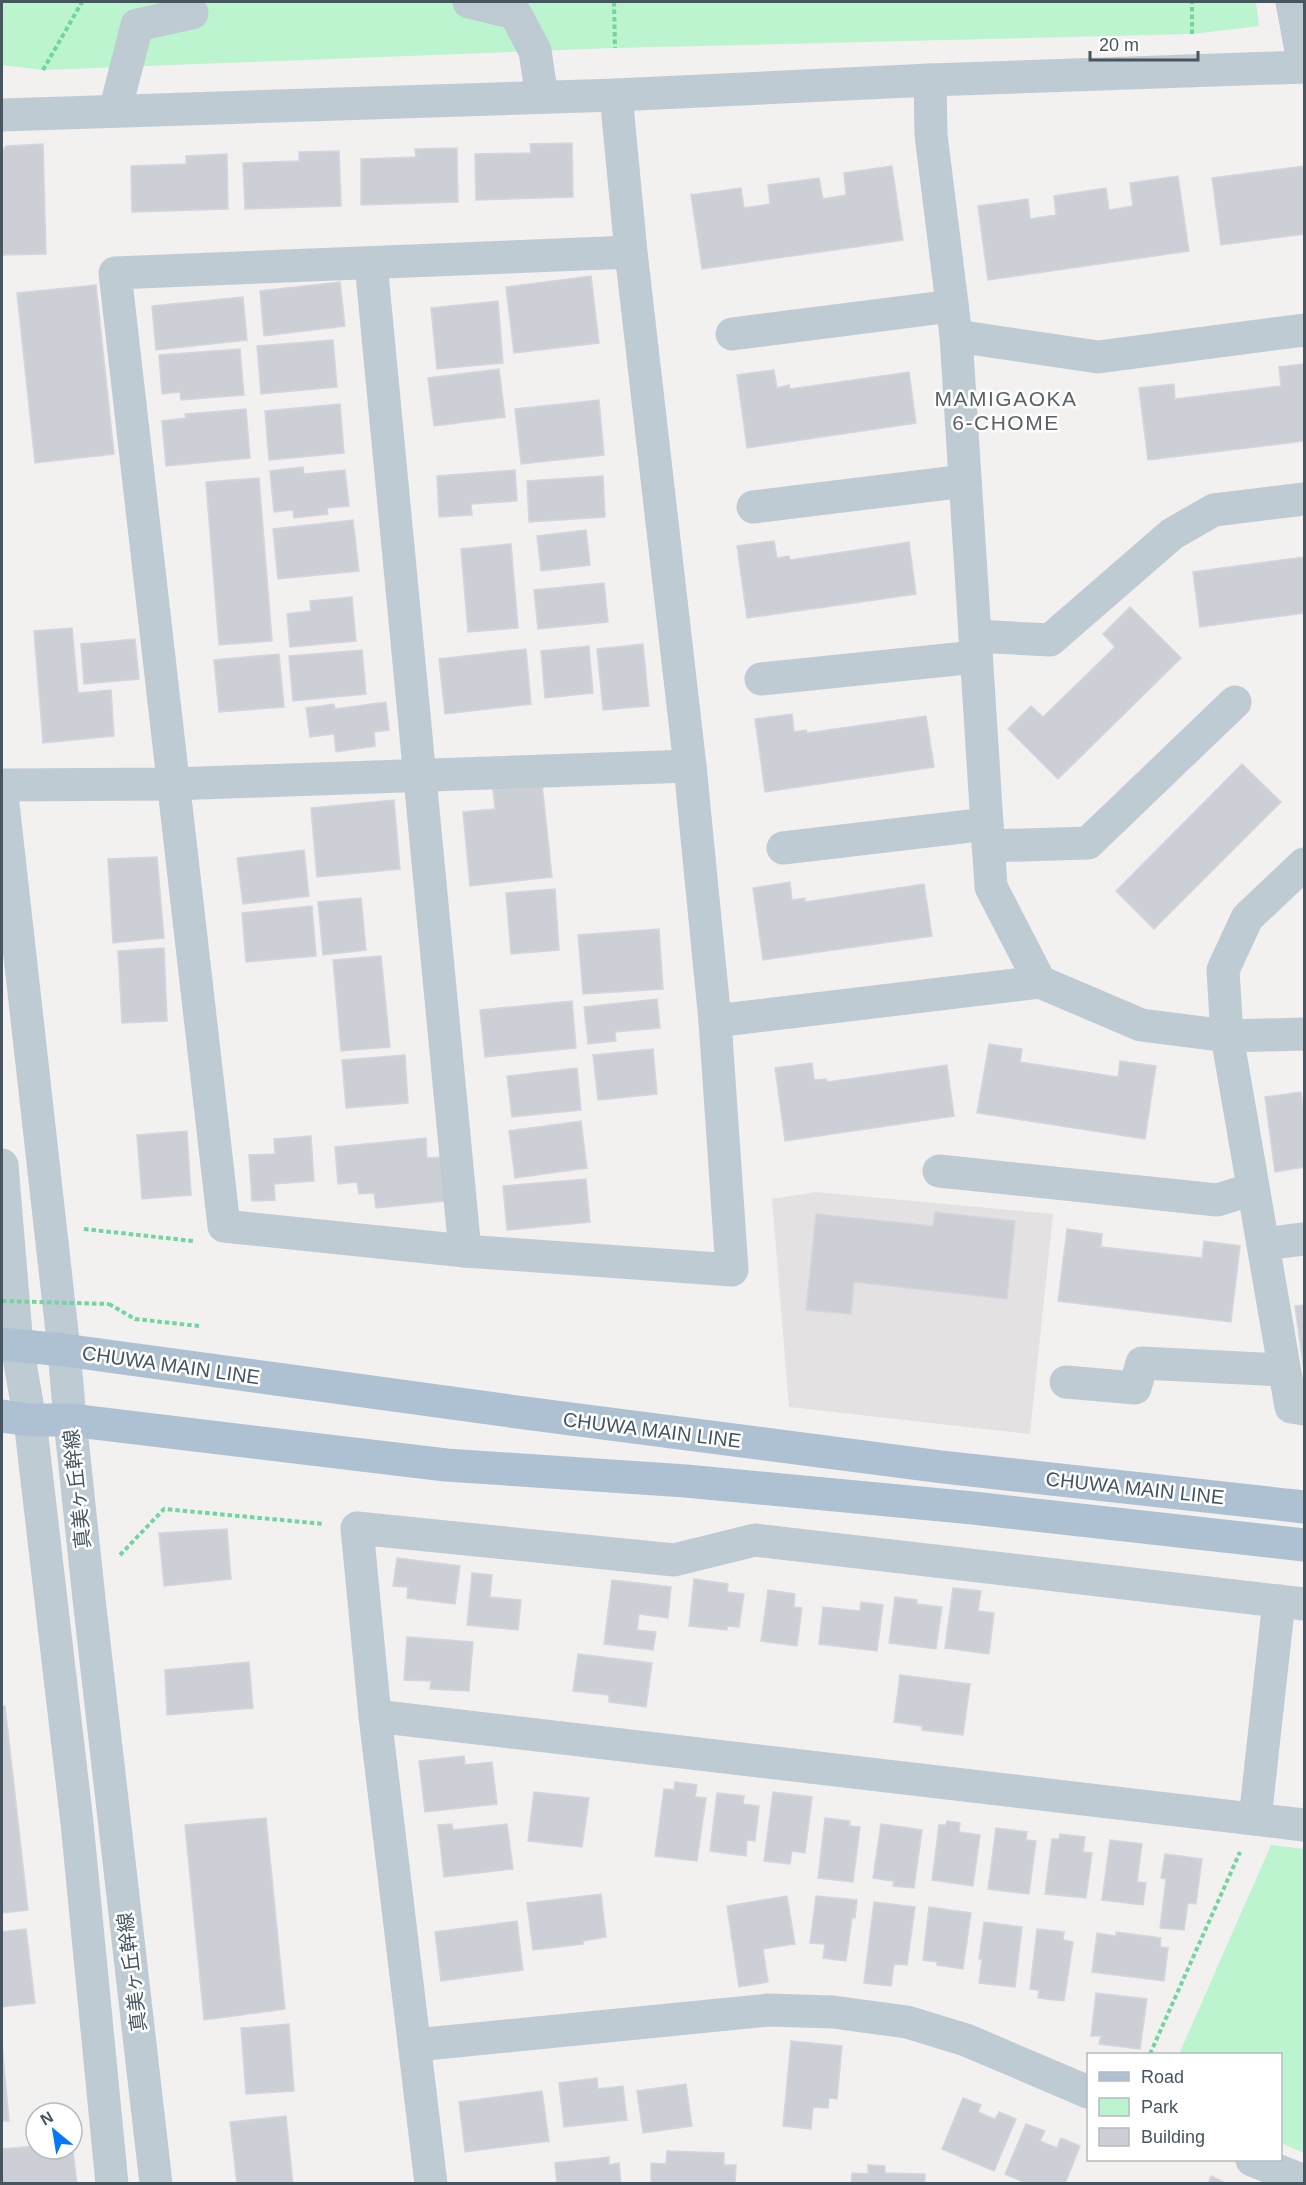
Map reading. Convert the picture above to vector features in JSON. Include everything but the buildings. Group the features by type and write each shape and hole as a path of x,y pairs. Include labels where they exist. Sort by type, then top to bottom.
{"main road":[{"name":"CHUWA MAIN LINE","path":"9,1345 64,1350 499,1410 942,1467 1305,1507"},
{"name":"CHUWA MAIN LINE","path":"16,1418 70,1420 446,1465 709,1483 973,1508 1305,1545"}],"street":[{"path":"469,2 515,13 535,51 542,97"},
{"path":"2,115 616,95 930,80 1304,67 1292,2"},
{"path":"115,111 137,25 192,13"},
{"path":"930,80 931,135 954,321 991,887 1040,982"},
{"path":"616,95 631,252 690,766 715,1021 732,1270 465,1251 224,1226 115,273 631,252"},
{"path":"371,262 465,1251"},
{"path":"732,334 954,321 1098,357 1305,330"},
{"path":"753,507 965,481"},
{"path":"761,679 976,646 1050,640 1172,534 1214,510 1305,499"},
{"path":"783,848 988,835 1088,843 1236,702"},
{"path":"2,785 173,784 690,766"},
{"name":"真美ヶ丘幹線","path":"2,795 156,2184"},
{"path":"1305,864 1247,918 1222,970 1227,1036 1284,1370 1291,1407 1305,1409"},
{"path":"715,1021 1040,982 1142,1026 1227,1036 1305,1034"},
{"name":"真美ヶ丘幹線","path":"2,1166 9,1345 16,1418 77,1823 112,2184"},
{"path":"939,1171 1217,1200 1253,1189"},
{"path":"1263,1244 1305,1239"},
{"path":"1066,1382 1135,1388 1142,1363 1284,1370"},
{"path":"431,2184 375,1716 357,1528 674,1560 755,1540 1292,1602 1255,1819"},
{"path":"375,1716 1305,1825"},
{"path":"416,2045 769,2010 833,2012 907,2022 966,2040 1087,2091"},
{"path":"1255,2161 1305,2181"}],"path":[{"path":"43,70 82,2"},
{"path":"614,2 615,48"},
{"path":"1192,2 1192,34"},
{"path":"50,1225 205,1242 224,1226"},
{"path":"2,1301 109,1304 135,1319 200,1326"},
{"path":"115,1560 164,1509 357,1528"},
{"path":"1151,2053 1255,1819"}],"shaded area":[{"path":"816,1192 1053,1214 1030,1434 789,1407 772,1199"}],"green space":[{"path":"2,2 1256,2 1259,26 1192,34 615,48 43,70 2,65"},
{"path":"1271,1845 1304,1849 1304,2153 1282,2143 1282,2053 1179,2053"}],"district":[{"name":"MAMIGAOKA 6-CHOME","path":"1006,410"}]}
